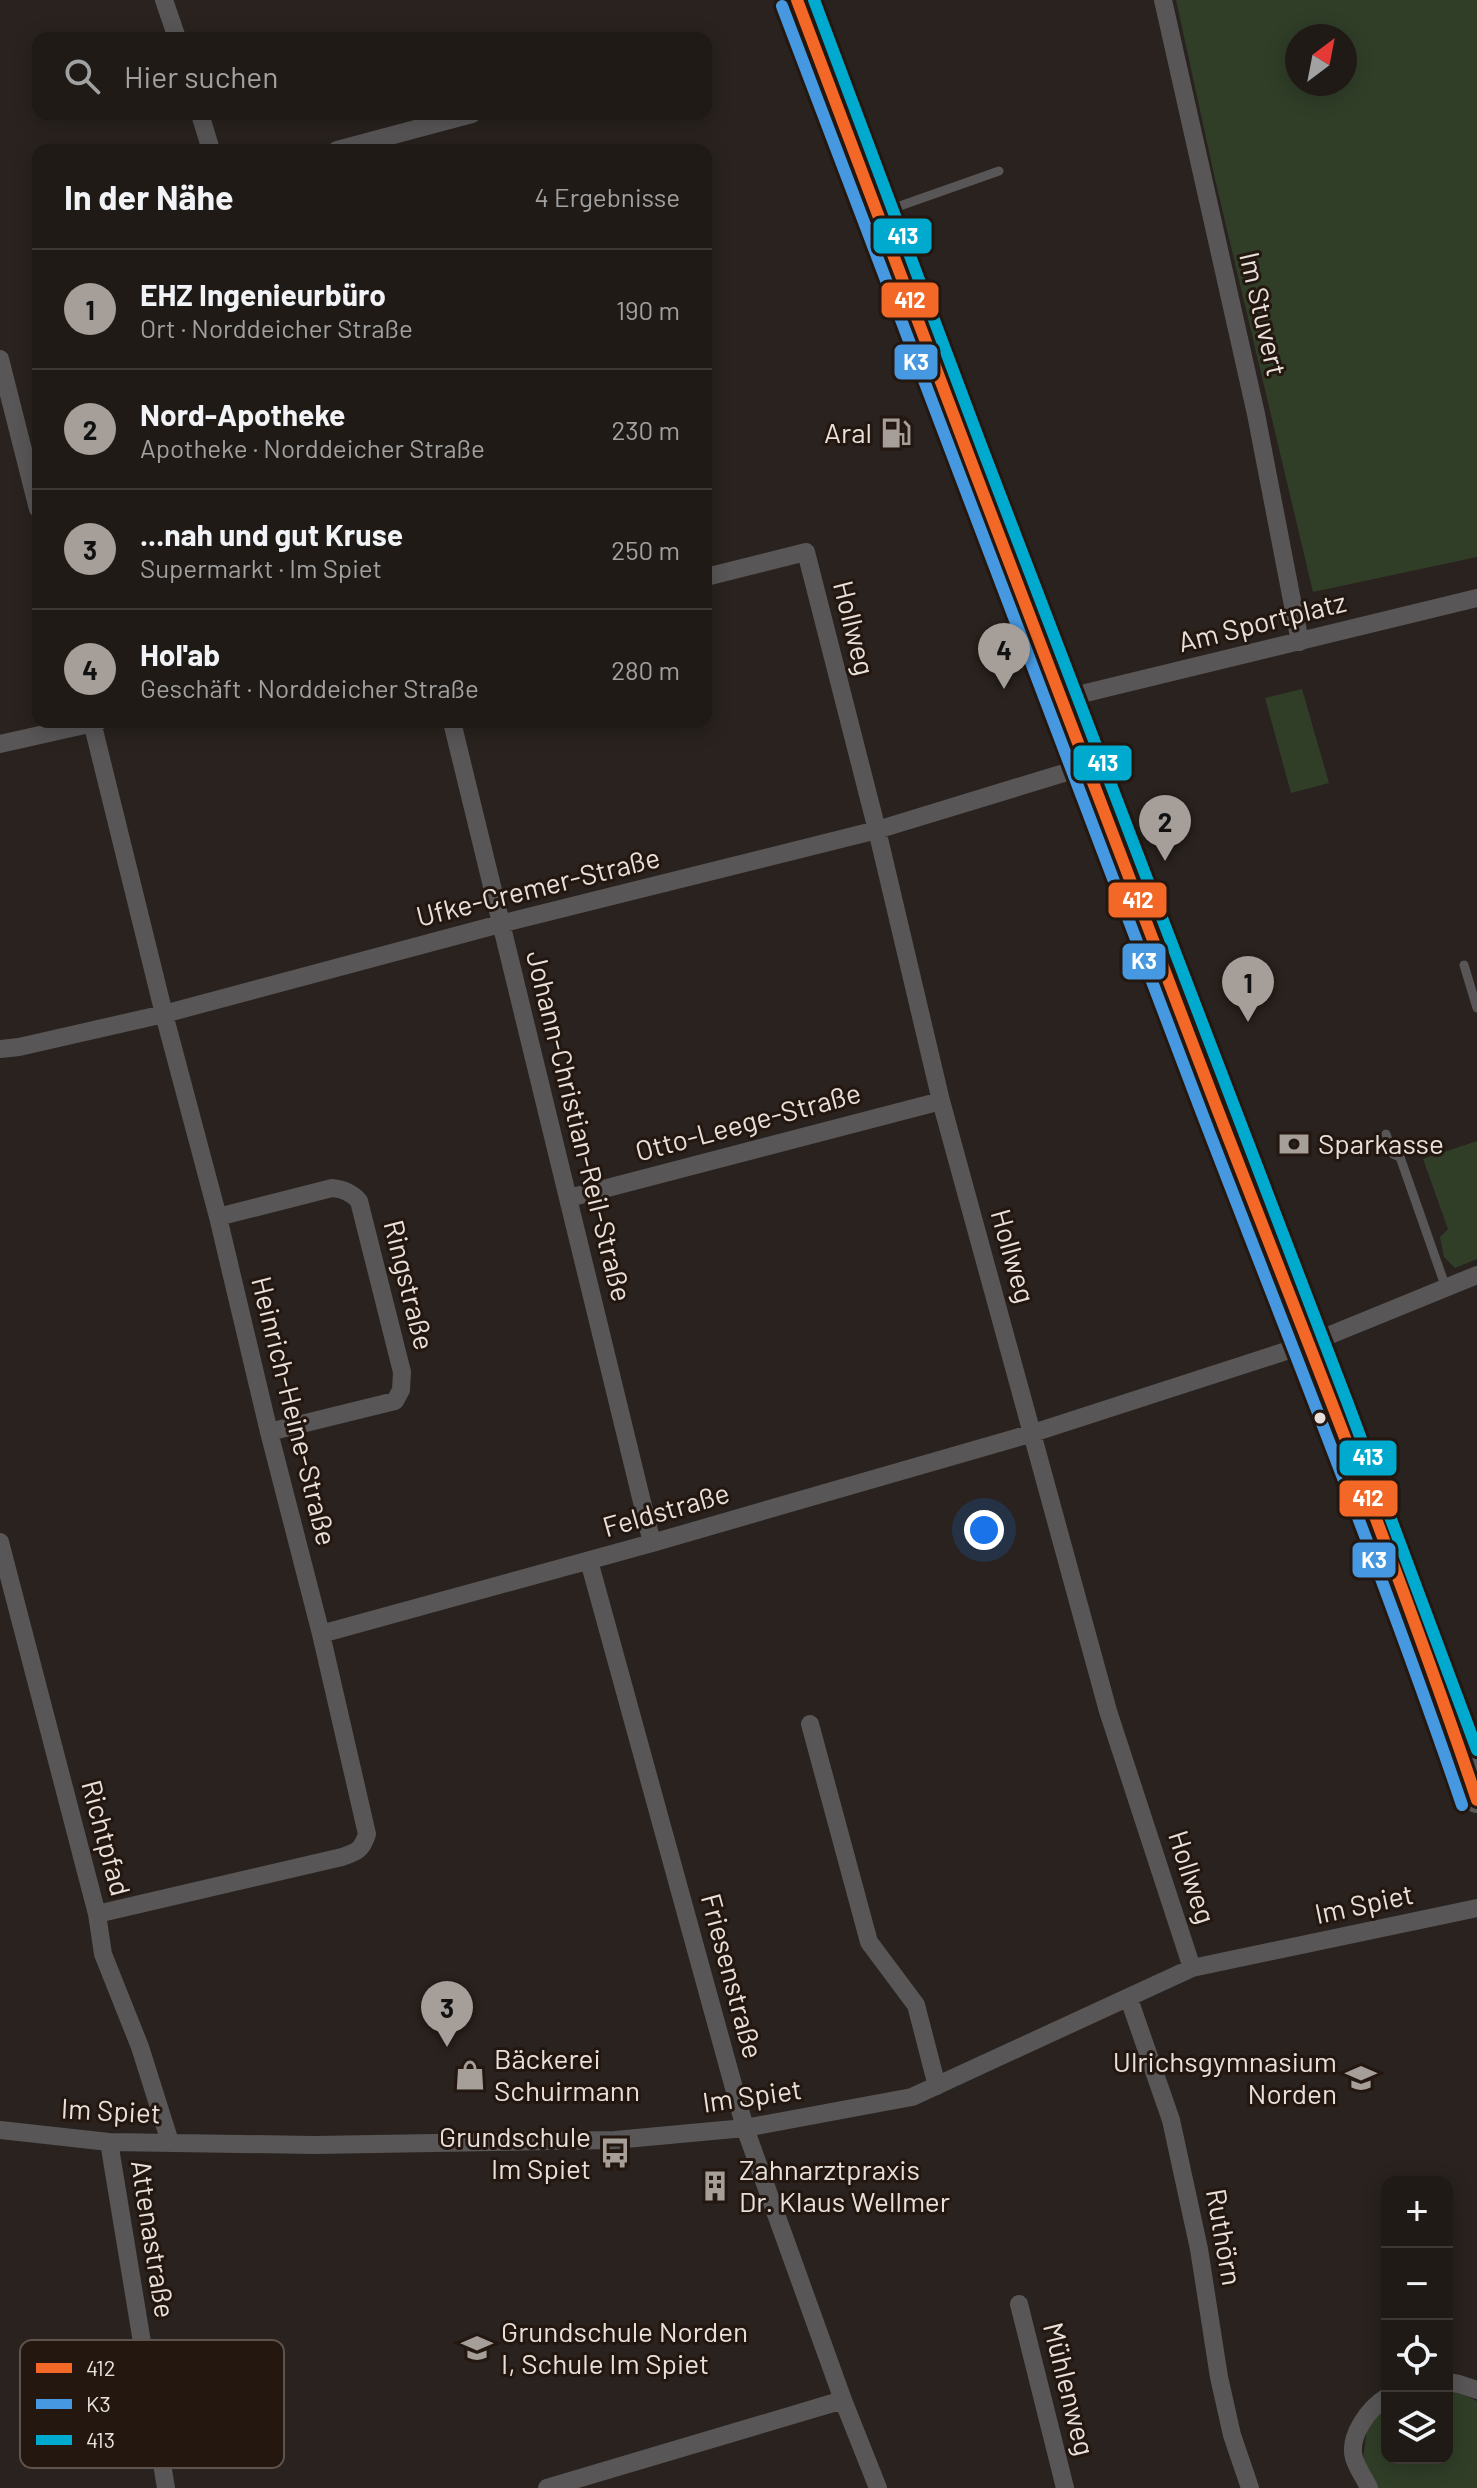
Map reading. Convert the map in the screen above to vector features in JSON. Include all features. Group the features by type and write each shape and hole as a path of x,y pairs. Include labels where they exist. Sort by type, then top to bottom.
{"main road":[{"path":"797,0 1308,1344 1477,1800"}],"street":[{"path":"164,0 175,32"},
{"name":"Im Stuvert","path":"1163,0 1256,414 1300,642"},
{"path":"202,120 209,144"},
{"path":"360,144 450,120"},
{"path":"0,359 32,485"},
{"name":"Hollweg","path":"712,576 806,552 877,830 941,1101 1108,1711 1192,1968"},
{"name":"Am Sportplatz","path":"1061,699 1477,598"},
{"path":"0,744 68,728"},
{"name":"Heinrich-Heine-Straße","path":"95,728 164,1014 218,1217 321,1634 367,1834 358,1852 342,1857 97,1914"},
{"name":"Johann-Christian-Reil-Straße","path":"453,728 652,1543"},
{"name":"Ufke-Cremer-Straße","path":"0,1049 164,1014 500,924 877,830 1087,766"},
{"name":"Otto-Leege-Straße","path":"569,1198 941,1101"},
{"name":"Ringstraße","path":"218,1217 332,1188 354,1195 359,1201 402,1372 401,1390 395,1401 269,1432"},
{"name":"Feldstraße","path":"321,1634 589,1561 1033,1433 1308,1344 1477,1275"},
{"name":"Richtpfad","path":"0,1542 97,1914 103,1954 140,2047 170,2142"},
{"name":"Friesenstraße","path":"589,1561 745,2128 878,2488"},
{"path":"810,1724 869,1942 916,2005 937,2086"},
{"name":"Im Spiet","path":"0,2130 109,2142 359,2145 615,2140 745,2128 912,2097 1192,1968 1477,1908"},
{"name":"Ruthörn","path":"1129,1999 1171,2120 1196,2234 1219,2377 1232,2435 1250,2488"},
{"name":"Attenastraße","path":"109,2142 142,2340"},
{"name":"Mühlenweg","path":"1019,2304 1065,2488"},
{"path":"1453,2383 1477,2390"},
{"path":"547,2488 843,2400"},
{"path":"1369,2488 1353,2456 1355,2438 1365,2417 1381,2402"},
{"name":"Attenastraße","path":"163,2468 166,2488"}],"lane":[{"path":"876,214 999,171"},
{"path":"1464,965 1477,1008"},
{"path":"1386,1134 1393,1154 1400,1157 1446,1288"}],"green space":[{"path":"1176,0 1477,0 1477,557 1313,592"},
{"path":"1302,689 1329,783 1291,793 1265,698"},
{"path":"1477,1141 1477,1259 1455,1268 1444,1257 1440,1237 1448,1229 1423,1159"},
{"path":"1453,2390 1477,2401 1477,2488 1374,2488 1362,2466 1367,2428 1381,2413 1381,2464 1453,2464"}],"transit line":[{"name":"412","path":"797,0 1383,1537 1477,1800"},
{"name":"413","path":"814,0 1477,1750"},
{"name":"K3","path":"782,6 1367,1542 1462,1805"}],"place":[{"name":"Aral","path":"896,433"},
{"name":"Hol'ab","path":"1004,689"},
{"name":"Nord-Apotheke","path":"1165,861"},
{"name":"EHZ Ingenieurbüro","path":"1248,1022"},
{"name":"Sparkasse","path":"1294,1144"},
{"name":"...nah und gut Kruse","path":"447,2047"},
{"name":"Bäckerei Schuirmann","path":"470,2075"},
{"name":"Ulrichsgymnasium Norden","path":"1361,2078"},
{"name":"Grundschule Im Spiet","path":"615,2153"},
{"name":"Zahnarztpraxis Dr. Klaus Wellmer","path":"715,2186"},
{"name":"Grundschule Norden I, Schule Im Spiet","path":"477,2348"}]}
